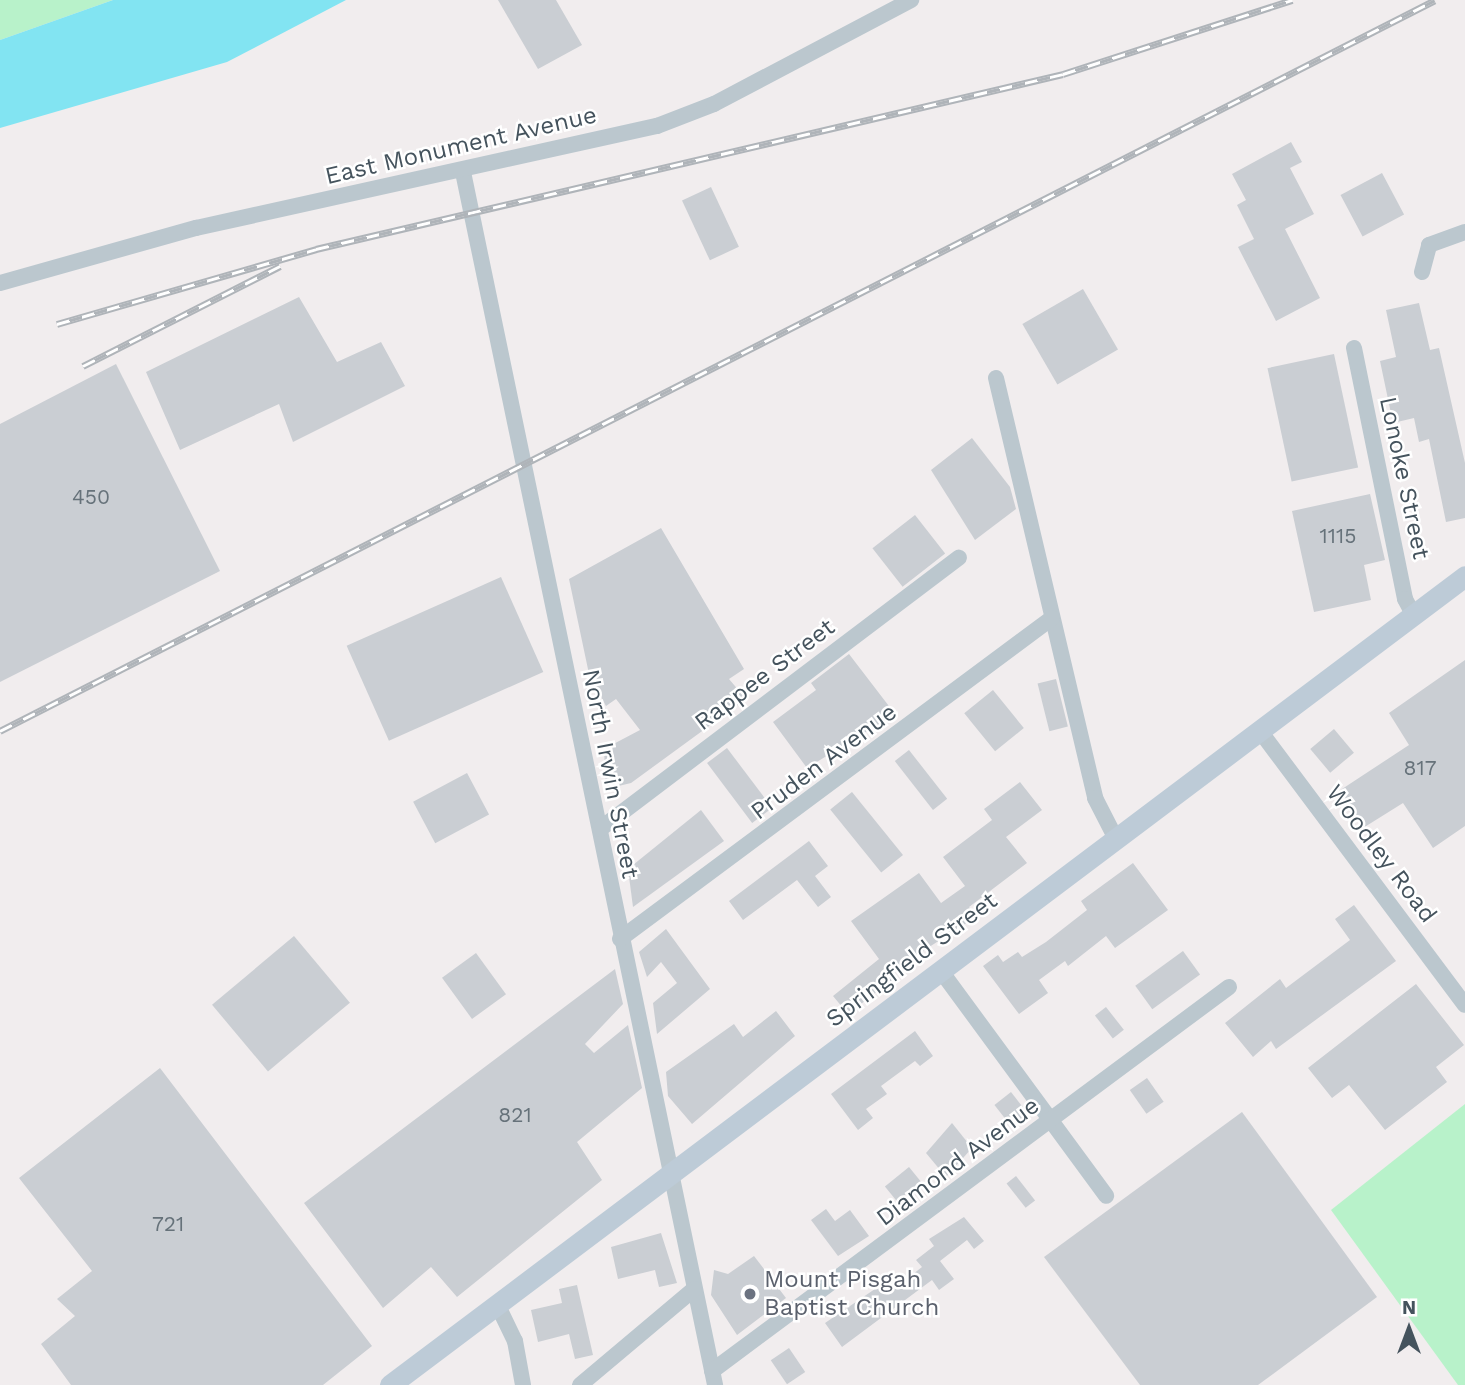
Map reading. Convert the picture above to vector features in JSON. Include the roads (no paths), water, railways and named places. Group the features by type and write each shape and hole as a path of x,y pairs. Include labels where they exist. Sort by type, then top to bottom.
{"main road":[{"name":"Springfield Street","path":"390,1385 1465,576"}],"street":[{"name":"East Monument Avenue","path":"0,283 196,228 463,172 683,117 911,0"},
{"name":"North Irwin Street","path":"463,172 714,1378"},
{"path":"1422,272 1429,246 1465,232"},
{"name":"Lonoke Street","path":"1354,348 1405,599 1414,615"},
{"path":"996,378 1095,798 1116,839"},
{"name":"Rappee Street","path":"600,829 959,557"},
{"name":"Pruden Avenue","path":"621,939 1052,618"},
{"name":"Woodley Road","path":"1259,731 1465,1005"},
{"path":"941,971 1106,1196"},
{"name":"Diamond Avenue","path":"714,1378 1229,987"},
{"path":"580,1385 694,1289"},
{"path":"497,1304 515,1341 523,1385"}],"water":[{"path":"113,0 346,0 227,62 0,128 0,40"}],"railway":[{"path":"57,324 316,249 1063,74 1292,0"},
{"path":"0,731 1435,0"},
{"path":"83,366 280,266"}],"place":[{"name":"Mount Pisgah Baptist Church","path":"750,1294"}]}
